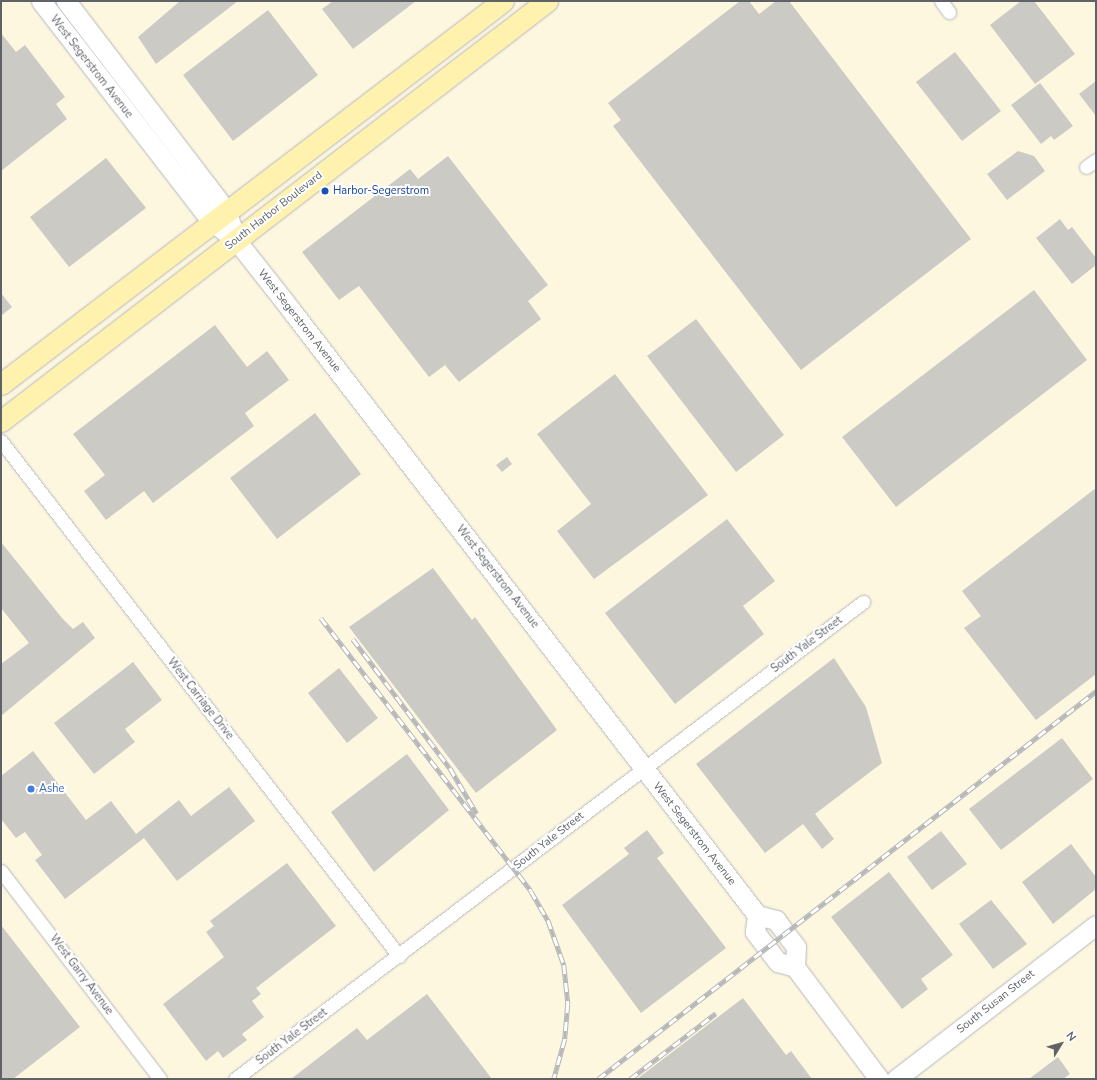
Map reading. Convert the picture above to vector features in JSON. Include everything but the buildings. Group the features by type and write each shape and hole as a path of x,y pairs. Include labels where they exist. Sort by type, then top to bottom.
{"main road":[{"name":"West Segerstrom Avenue","path":"41,1 218,215"},
{"name":"West Segerstrom Avenue","path":"66,1 236,240 757,916 755,932 778,962 794,967 879,1079"},
{"path":"1,384 218,215 503,1"},
{"name":"South Harbor Boulevard","path":"1,421 546,1"},
{"name":"South Susan Street","path":"896,1079 1096,925"}],"street":[{"path":"940,1 949,12"},
{"name":"West Carriage Drive","path":"1,441 399,956"},
{"name":"South Yale Street","path":"235,1079 399,956 863,602"},
{"name":"West Garry Avenue","path":"1,871 160,1079"}],"shaded area":[{"path":"1,1 1096,1 1096,1079 1,1079"}],"railway":[{"path":"321,618 531,891 548,920 564,965 568,1004 565,1039 554,1079"},
{"path":"353,639 450,768 477,814"},
{"path":"598,1079 1096,691"},
{"path":"630,1079 716,1013"}],"place":[{"name":"Harbor-Segerstrom","path":"325,191"},
{"name":"Ashe","path":"31,789"}]}
